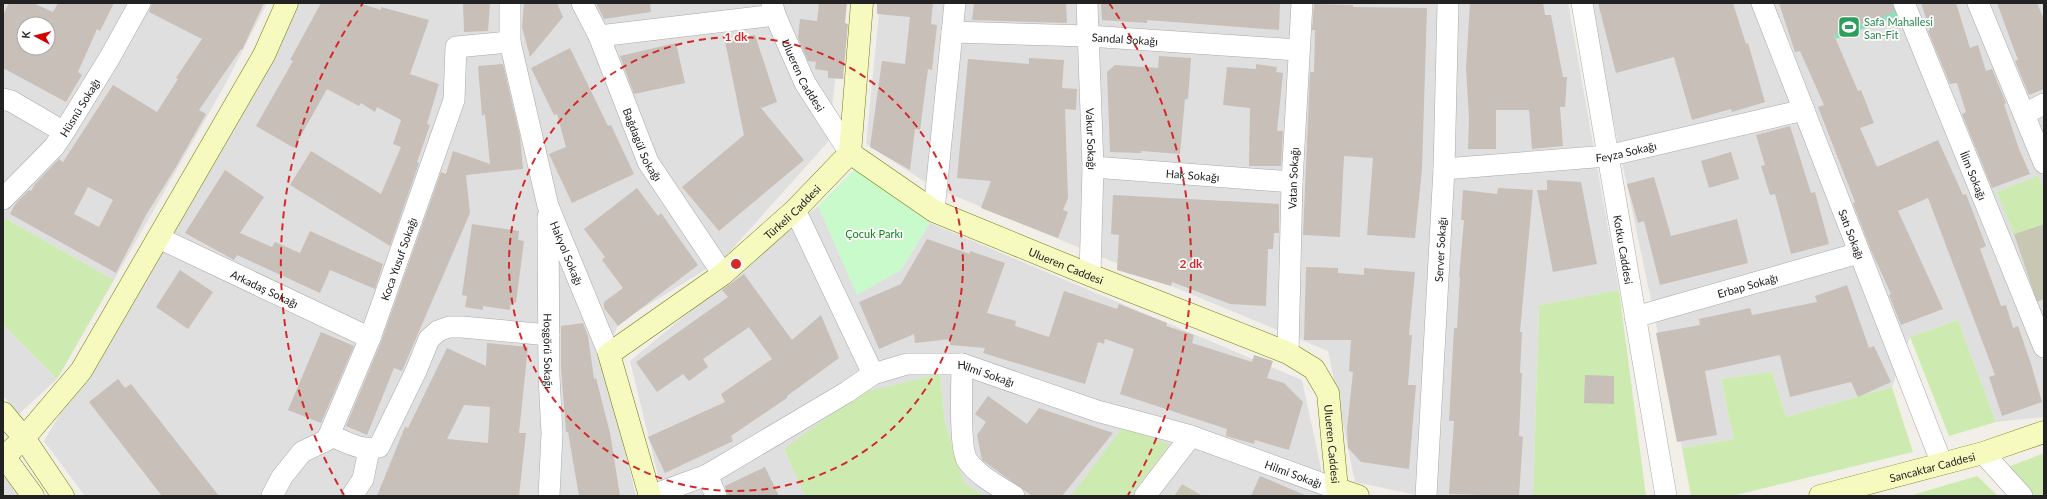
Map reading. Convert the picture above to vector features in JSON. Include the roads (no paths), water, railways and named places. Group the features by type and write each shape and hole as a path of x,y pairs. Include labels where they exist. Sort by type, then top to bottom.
{"street":[{"name":"Hüsnü Sokağı","path":"3,199 54,146 64,132 110,57 140,3"},
{"path":"33,496 3,456 24,438 81,371 264,55 287,3"},
{"name":"Hakyol Sokağı","path":"510,3 510,42 548,206 609,354 650,496"},
{"name":"Bağdagül Sokağı","path":"582,3 599,36 648,162 723,274"},
{"path":"850,153 862,3"},
{"path":"934,211 956,3"},
{"name":"Vakur Sokağı","path":"1087,3 1093,167 1090,275"},
{"name":"Vatan Sokağı","path":"1288,353 1292,182 1298,50 1302,3"},
{"name":"Server Sokağı","path":"1426,496 1444,169 1448,3"},
{"name":"Kotku Caddesi","path":"1582,3 1666,496"},
{"name":"Satı Sokağı","path":"1762,3 1942,464"},
{"name":"İlim Sokağı","path":"1904,3 2044,347"},
{"path":"1978,3 2044,163"},
{"path":"599,36 773,9"},
{"name":"Ulueren Caddesi","path":"773,9 805,83 850,153 934,211 1090,275 1288,353 1314,369 1328,393 1337,489 1358,496"},
{"name":"Sandal Sokağı","path":"952,32 1088,36 1298,50"},
{"name":"Koca Yusuf Sokağı","path":"329,435 370,338 454,100 456,47 510,42"},
{"path":"3,99 11,101 64,132"},
{"path":"2024,114 2044,104"},
{"name":"Feyza Sokağı","path":"1444,169 1607,156 1804,110"},
{"name":"Türkeli Caddesi","path":"609,354 723,274 796,210 850,153"},
{"name":"Hak Sokağı","path":"1093,167 1292,182"},
{"name":"Hoşgörü Sokağı","path":"548,206 548,335 552,433 549,496"},
{"path":"796,210 873,374"},
{"name":"Arkadaş Sokağı","path":"159,238 370,338"},
{"name":"Erbap Sokağı","path":"1635,317 1859,253"},
{"path":"272,496 282,478 302,452 327,440 329,435 369,450 379,447 416,371 429,339 438,331 449,327 462,327 548,335"},
{"name":"Hilmi Sokağı","path":"650,496 707,475 847,392 873,374 907,364 962,364 1097,411 1191,436 1337,489"},
{"path":"962,364 962,434 967,459 990,482 1014,496"},
{"path":"3,413 24,438 63,496"},
{"name":"Sancaktar Caddesi","path":"1820,496 1982,453 2044,432"},
{"path":"1145,496 1191,436"},
{"path":"352,496 364,479 369,450"},
{"path":"1982,453 2022,496"},
{"path":"707,475 716,496"}],"place":[{"name":"Safa Mahallesi San-Fit","path":"1849,27"}],"park label":[{"name":"Çocuk Parkı","path":"874,233"}]}
